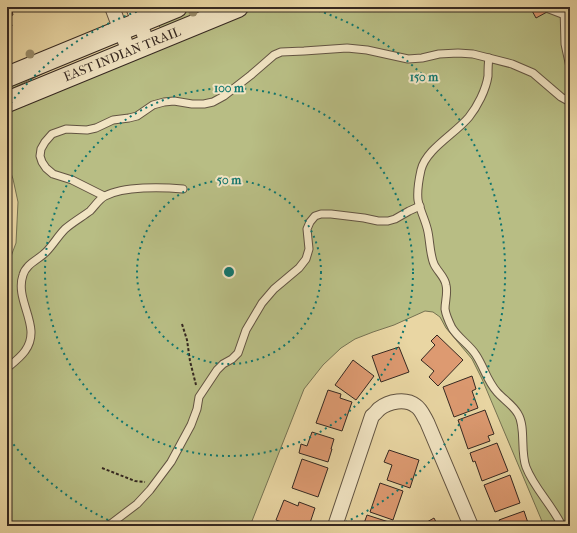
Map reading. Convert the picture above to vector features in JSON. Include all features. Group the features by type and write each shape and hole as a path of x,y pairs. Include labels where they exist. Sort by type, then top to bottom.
{"main road":[{"name":"EAST INDIAN TRAIL","path":"7,77 121,30 136,15 177,7"},
{"name":"EAST INDIAN TRAIL","path":"7,102 238,7"}],"street":[{"path":"112,7 128,52"},
{"path":"136,15 148,44"},
{"path":"335,526 372,416 379,409 398,401 408,402 416,406 422,413 470,526"}],"lane":[{"path":"549,9 566,13 565,44 570,67"},
{"path":"104,196 72,180 53,174 46,168 40,156 40,149 52,134 66,129 87,130 96,128 112,120 137,116 153,105 174,100 192,104 213,102 224,96 274,55 281,52 347,48 367,50 408,60 439,54 473,54 512,64 532,73 561,98 570,102"},
{"path":"489,58 488,76 476,107 468,118 430,153 423,162 418,196 428,229 434,264 446,284 447,294 445,308 447,319 460,339 471,347 496,392 518,413 521,420 524,458 527,468 562,526"},
{"path":"7,368 24,352 29,344 31,336 29,318 22,297 22,276 25,270 46,252 66,228 89,211 104,196 119,191 160,187 183,189"},
{"path":"108,526 137,504 171,462 192,425 199,397 217,370 238,353 246,330 262,303 274,289 299,268 306,259 309,249 307,229 315,216 321,214 331,214 378,221 388,221 420,206"}],"path":[{"path":"182,324 199,397"},
{"path":"102,468 134,481 146,482 153,486"},
{"path":"22,526 23,521"}],"green space":[{"path":"195,7 218,7 161,28 159,26 162,21"},
{"path":"260,7 570,7 570,526 544,526 482,379 472,359 446,328 440,317 433,312 425,311 394,325 355,339 341,348 323,365 304,389 250,526 7,526 7,267 16,243 18,202 13,179 7,162 7,110"},
{"path":"54,68 7,91 7,85"}],"building":[{"path":"7,7 11,7 13,15 9,16 12,26 7,28"},
{"path":"530,7 544,7 547,12 536,18"},
{"path":"437,335 463,360 438,386 429,377 434,371 421,360 435,345 431,341"},
{"path":"399,347 409,372 381,382 372,356"},
{"path":"353,360 374,376 356,400 335,385"},
{"path":"472,376 476,389 472,391 478,408 454,417 443,387"},
{"path":"328,390 341,394 340,398 352,402 342,431 316,423"},
{"path":"485,410 494,434 488,436 490,441 468,449 458,420"},
{"path":"312,432 334,439 328,462 299,453 301,444 307,446"},
{"path":"497,443 508,471 482,481 475,461 473,462 470,453"},
{"path":"389,450 419,460 410,488 387,480 392,465 384,462"},
{"path":"302,459 328,468 318,497 292,488"},
{"path":"510,475 520,503 495,512 484,485"},
{"path":"380,483 403,491 393,520 370,512"},
{"path":"284,500 298,506 299,502 315,508 309,526 292,526 276,520"},
{"path":"524,511 529,526 501,526 499,520"},
{"path":"367,515 395,524 394,526 363,526"},
{"path":"434,518 438,526 420,526"}]}
